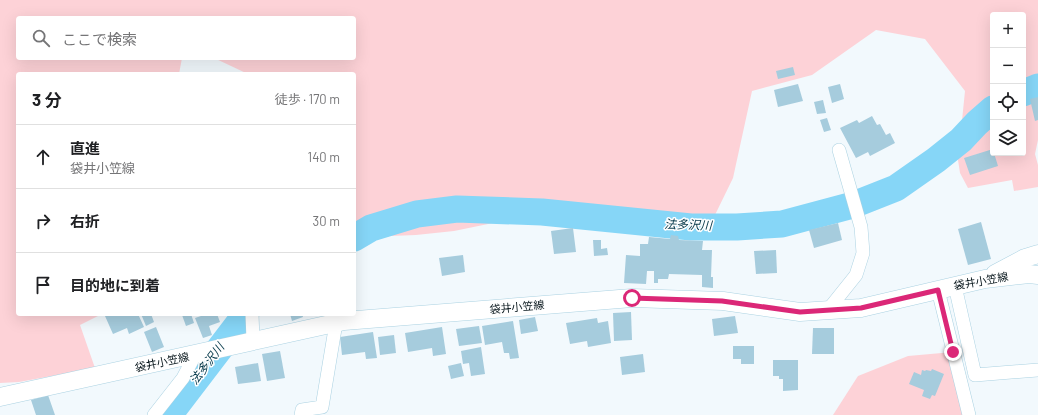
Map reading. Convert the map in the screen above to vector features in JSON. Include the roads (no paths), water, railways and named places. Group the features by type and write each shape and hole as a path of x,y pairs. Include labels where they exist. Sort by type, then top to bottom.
{"main road":[{"path":"985,279 1025,258 1038,254"},
{"name":"袋井小笠線","path":"0,397 195,355 253,340 336,323 632,298 722,301 800,312 861,308 985,279 1038,274"}],"street":[{"path":"828,310 856,275 863,253 861,227 839,150"},
{"path":"955,286 975,375 1038,370"},
{"path":"938,290 969,415"},
{"path":"252,316 253,340"},
{"path":"301,415 302,410 322,407 336,323"},
{"path":"154,415 183,378 195,355"}],"waterway":[{"name":"法多沢川","path":"1026,92 1038,87"},
{"name":"法多沢川","path":"356,237 371,228 417,214 457,209 542,212 691,227 737,227 782,224 853,205 896,188 936,160 961,140 990,112"},
{"name":"法多沢川","path":"169,415 244,316"}]}
